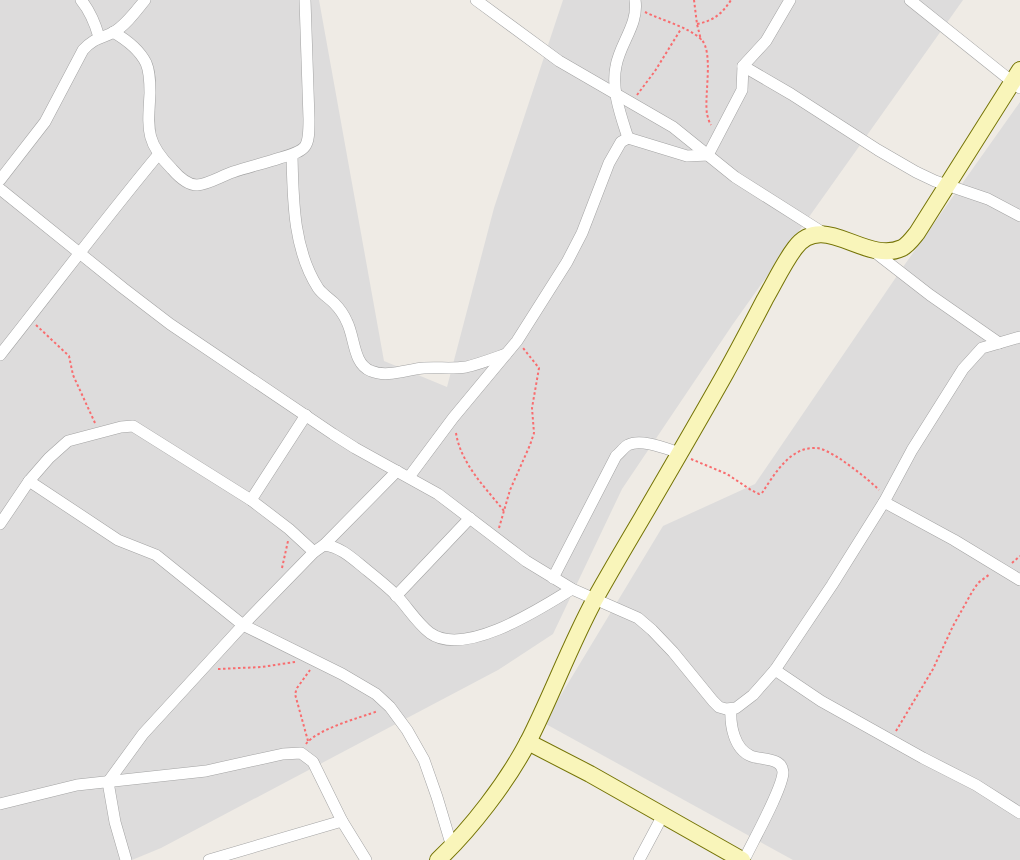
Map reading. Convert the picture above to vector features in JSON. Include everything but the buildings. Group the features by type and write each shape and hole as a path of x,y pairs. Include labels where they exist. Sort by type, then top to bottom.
{"street":[{"path":"80,0 87,7 95,22 99,37"},
{"path":"0,180 45,122 83,50 90,42 113,32 122,25 145,0"},
{"path":"113,32 125,39 137,50 146,64 150,80 149,129 152,142 158,154 176,174 188,183 196,185 292,155 302,151 307,145 309,138 304,0"},
{"path":"476,0 559,61 673,127 735,177 825,234"},
{"path":"708,154 742,90 743,66 766,41 790,0"},
{"path":"438,860 452,847 504,781 528,742 562,665 595,599 738,351 786,261 797,245 810,234 825,234 872,250 887,251 902,248 917,233 946,185 1017,80 910,0"},
{"path":"628,138 616,94 616,65 632,25 636,4"},
{"path":"743,66 916,172 946,185 988,199 1020,216"},
{"path":"623,122 630,103"},
{"path":"628,138 687,156 708,154"},
{"path":"409,477 453,418 517,342 567,262 582,233 610,163 622,142 628,138"},
{"path":"2,352 30,319 79,252 158,154"},
{"path":"292,155 294,212 306,262 319,290 343,314 353,336 355,352 362,365 369,371 378,374 424,368 444,369 465,367 506,354"},
{"path":"0,189 170,324 355,448 438,494 496,540 553,578 572,589 638,618 652,630 712,701 719,707 731,709 736,708 753,695 776,670 885,500 912,450 963,369 982,348 1009,340"},
{"path":"872,250 930,295 1020,347"},
{"path":"251,500 306,415"},
{"path":"0,524 29,482 49,458 68,442 99,432 133,426 251,500 289,529 319,548 333,546 344,551 396,596 429,632 443,640 463,639 490,633 526,617 572,589"},
{"path":"553,578 616,456 627,445 637,442 680,453"},
{"path":"126,860 115,822 108,782 143,734 243,625 397,471"},
{"path":"29,482 118,540 156,555 243,625 361,684 376,694 390,707 407,730 424,760 452,847"},
{"path":"885,500 1020,580"},
{"path":"396,596 470,518"},
{"path":"776,670 821,701 976,785 1020,813"},
{"path":"528,742 663,814 743,860 774,799 783,770 782,767 772,760 752,757 742,749 732,731 730,722 731,709"},
{"path":"0,804 78,785 206,771 283,754 301,753 314,762 342,821 366,860"},
{"path":"639,860 663,814"},
{"path":"209,860 342,821"}],"path":[{"path":"694,0 697,24 708,57 707,115 717,139"},
{"path":"697,24 708,22 718,17 732,0"},
{"path":"636,4 702,40"},
{"path":"630,103 655,70 682,28"},
{"path":"30,319 69,356 73,375 99,432"},
{"path":"496,540 510,490 534,433 533,397 539,374 537,364 517,342"},
{"path":"453,418 456,438 470,467 504,511"},
{"path":"680,453 727,474 760,494 786,461 806,449 815,447 829,452 872,483 885,500"},
{"path":"281,574 289,529"},
{"path":"891,740 933,669 953,626 972,592 978,583 998,568"},
{"path":"202,670 262,667 314,661"},
{"path":"308,742 295,694 314,661"},
{"path":"301,753 314,736 323,731 390,707"}],"shaded area":[{"path":"0,0 319,0 384,361 447,387 494,208 563,0 963,0 733,324 622,489 553,634 498,670 161,848 132,860 0,860"},
{"path":"1020,102 1020,860 793,860 544,723 663,526 755,484 903,267"}]}
